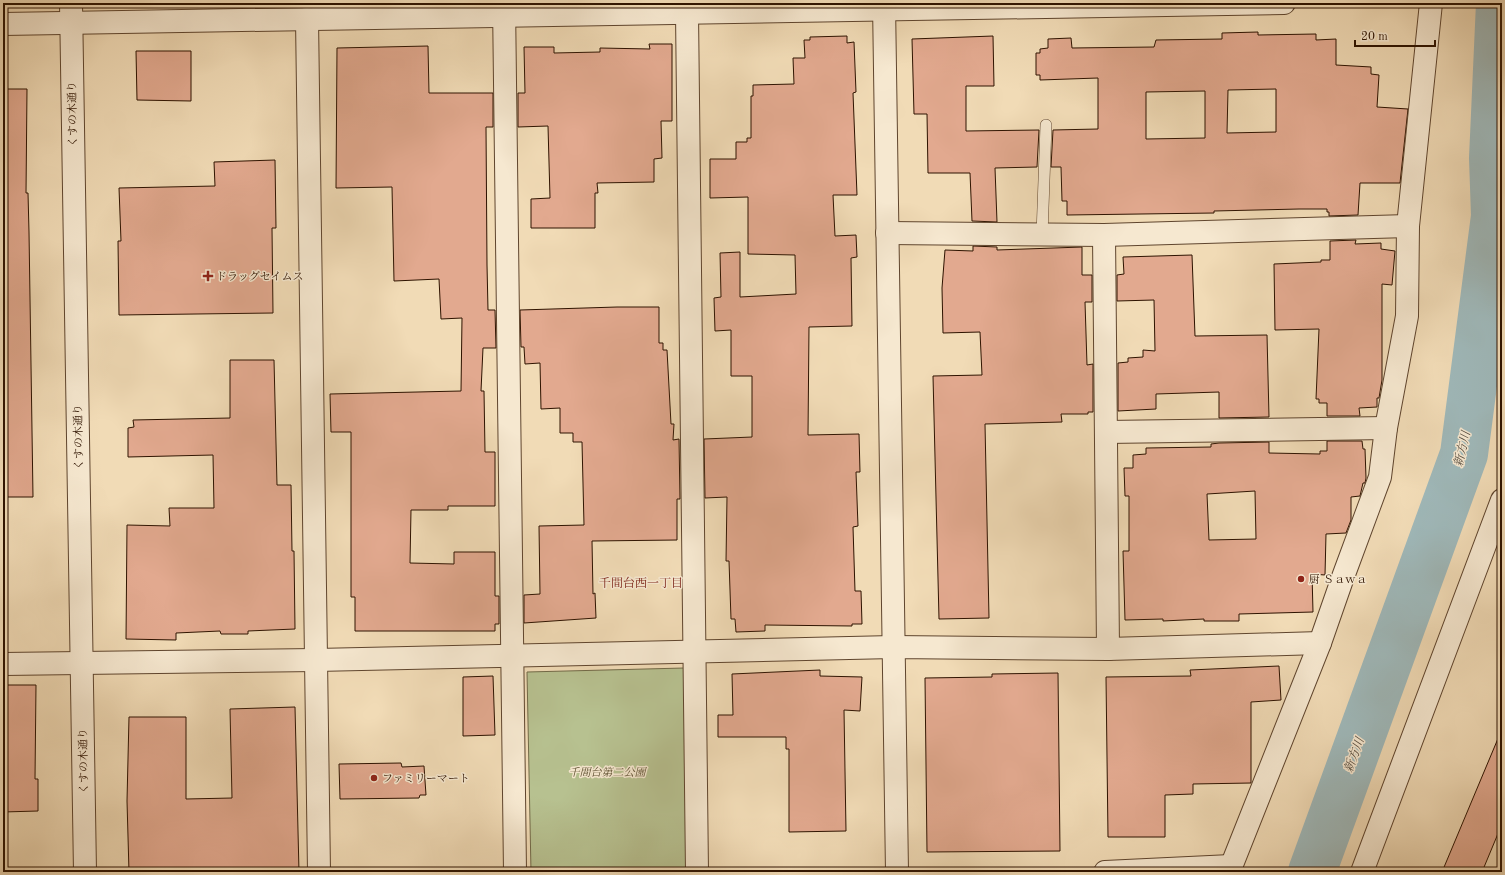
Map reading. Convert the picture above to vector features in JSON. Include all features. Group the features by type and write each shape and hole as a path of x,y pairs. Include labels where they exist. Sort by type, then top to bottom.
{"street":[{"path":"3,24 71,13 307,19 373,11 504,10 687,13 884,6 1284,3"},
{"path":"1104,872 1230,869 1320,643 1380,477 1386,428 1407,316 1408,226 1431,3"},
{"path":"884,6 897,872"},
{"path":"504,10 515,872"},
{"name":"くすの木通り","path":"71,13 85,872"},
{"path":"687,13 697,872"},
{"path":"307,19 319,872"},
{"path":"887,233 1104,235 1408,226"},
{"path":"1104,235 1108,649"},
{"path":"1106,432 1386,428"},
{"path":"1362,872 1502,500"},
{"path":"3,664 316,660 894,647 1108,649 1320,643"}],"lane":[{"path":"1042,235 1046,125"}],"green space":[{"name":"千間台第二公園","path":"684,668 688,872 531,872 527,672"}],"building":[{"path":"1258,32 1258,35 1316,34 1316,40 1336,39 1336,65 1371,67 1371,74 1379,75 1377,107 1408,109 1400,183 1360,183 1358,215 1329,216 1327,209 1299,209 1214,211 1214,213 1067,215 1067,201 1062,201 1061,167 1051,167 1053,130 1098,129 1098,78 1040,80 1040,75 1036,75 1036,53 1040,53 1040,49 1048,48 1048,39 1071,38 1072,48 1154,47 1156,40 1222,39 1222,33","holes":["1276,89 1276,132 1227,133 1228,90","1205,91 1205,138 1146,139 1146,92"]},
{"path":"847,36 847,43 854,42 856,92 853,93 857,195 833,195 835,236 856,235 857,257 851,258 852,326 809,327 808,435 859,434 860,472 856,472 858,526 853,527 855,591 861,591 862,624 852,624 852,626 765,625 765,631 736,632 735,619 731,619 729,561 726,561 727,497 705,498 704,439 752,437 752,376 731,376 731,330 715,331 714,298 721,297 720,253 740,252 740,297 796,294 795,255 748,254 748,197 710,198 710,159 736,159 736,142 747,142 747,138 751,138 751,96 753,96 753,85 794,84 793,58 805,58 804,40 810,40 810,37"},
{"path":"993,36 994,86 966,86 966,131 1039,130 1037,167 995,168 997,222 972,221 970,173 928,173 927,114 914,114 912,39"},
{"path":"649,44 672,44 672,121 661,121 662,158 654,159 654,182 597,183 598,193 595,193 595,228 531,228 531,199 550,198 548,126 518,127 518,93 525,93 524,47 554,47 554,53 600,52 600,48 650,49"},
{"path":"428,46 429,93 493,93 493,127 486,127 487,265 488,310 495,310 496,348 483,348 481,391 484,391 485,452 495,452 495,506 448,506 448,510 411,510 410,563 454,564 454,552 495,552 495,596 499,596 499,624 495,624 495,631 355,631 355,597 351,597 351,432 331,432 330,394 461,391 462,318 441,319 439,279 394,281 392,187 336,188 337,48"},
{"path":"136,51 191,51 191,101 137,100"},
{"path":"3,89 27,89 26,193 28,193 29,232 33,497 3,497"},
{"path":"275,160 276,228 272,228 273,313 119,315 118,241 121,241 119,188 215,186 214,162"},
{"path":"1356,240 1355,244 1381,243 1381,249 1395,251 1392,285 1382,284 1382,380 1379,398 1377,398 1377,407 1359,408 1360,416 1327,416 1327,403 1319,403 1319,399 1316,399 1319,329 1275,330 1274,264 1321,262 1321,260 1330,260 1330,241"},
{"path":"973,246 997,247 997,250 1082,247 1082,275 1092,275 1092,302 1085,302 1087,365 1093,364 1093,412 1088,412 1088,414 1061,414 1062,422 985,424 989,618 939,619 933,376 982,375 980,332 943,333 942,288 945,250 973,251"},
{"path":"1192,255 1195,336 1267,335 1269,417 1219,418 1219,392 1156,394 1156,409 1118,411 1118,363 1128,362 1128,358 1143,357 1143,350 1155,351 1154,300 1117,301 1117,275 1124,274 1123,257"},
{"path":"659,307 659,343 663,343 663,350 667,350 671,424 674,424 673,440 679,439 680,499 677,499 677,540 592,541 593,594 595,593 596,618 524,623 524,595 540,594 539,526 584,525 582,442 573,442 573,433 560,433 560,408 541,409 540,363 525,364 524,347 521,347 520,310"},
{"path":"230,360 274,360 277,485 291,485 295,629 248,631 248,634 221,634 220,631 176,633 176,640 126,639 127,525 170,526 169,508 214,508 213,455 128,457 128,428 134,427 133,420 230,418"},
{"path":"1327,441 1362,441 1363,449 1365,449 1366,478 1365,483 1363,483 1360,496 1351,497 1351,520 1346,533 1326,534 1325,575 1312,574 1313,612 1239,614 1239,621 1204,621 1204,619 1163,621 1163,619 1125,620 1123,551 1129,551 1129,496 1125,496 1124,468 1133,468 1133,455 1146,454 1146,448 1211,447 1211,444 1219,443 1269,442 1269,453 1320,454 1320,451 1327,451","holes":["1255,491 1256,539 1209,540 1207,494"]},
{"path":"1279,666 1281,700 1251,702 1251,783 1193,784 1193,794 1165,795 1165,837 1108,837 1106,677 1191,676 1190,670"},
{"path":"820,670 820,676 862,677 860,711 844,710 846,831 789,832 789,749 786,749 786,737 718,737 718,715 733,715 732,674"},
{"path":"1058,673 1060,851 927,852 925,678 992,677 992,674"},
{"path":"493,676 495,735 463,736 463,677"},
{"path":"3,685 36,685 35,779 38,779 38,811 3,812"},
{"path":"295,707 299,872 129,872 127,801 129,717 186,717 186,799 232,798 230,709"},
{"path":"1502,729 1502,824 1482,872 1442,872"},
{"path":"401,763 402,767 424,766 426,795 420,795 419,798 340,799 339,764"}],"waterway":[{"name":"新方川","path":"1312,872 1464,454 1495,216 1493,158 1500,3"},
{"path":"1493,158 1502,150"}],"place":[{"name":"ドラッグセイムス","path":"208,276"},
{"name":"厨 Ｓａｗａ","path":"1301,579"},
{"name":"ファミリーマート","path":"374,778"}],"district":[{"name":"千間台西一丁目","path":"641,583"}]}
